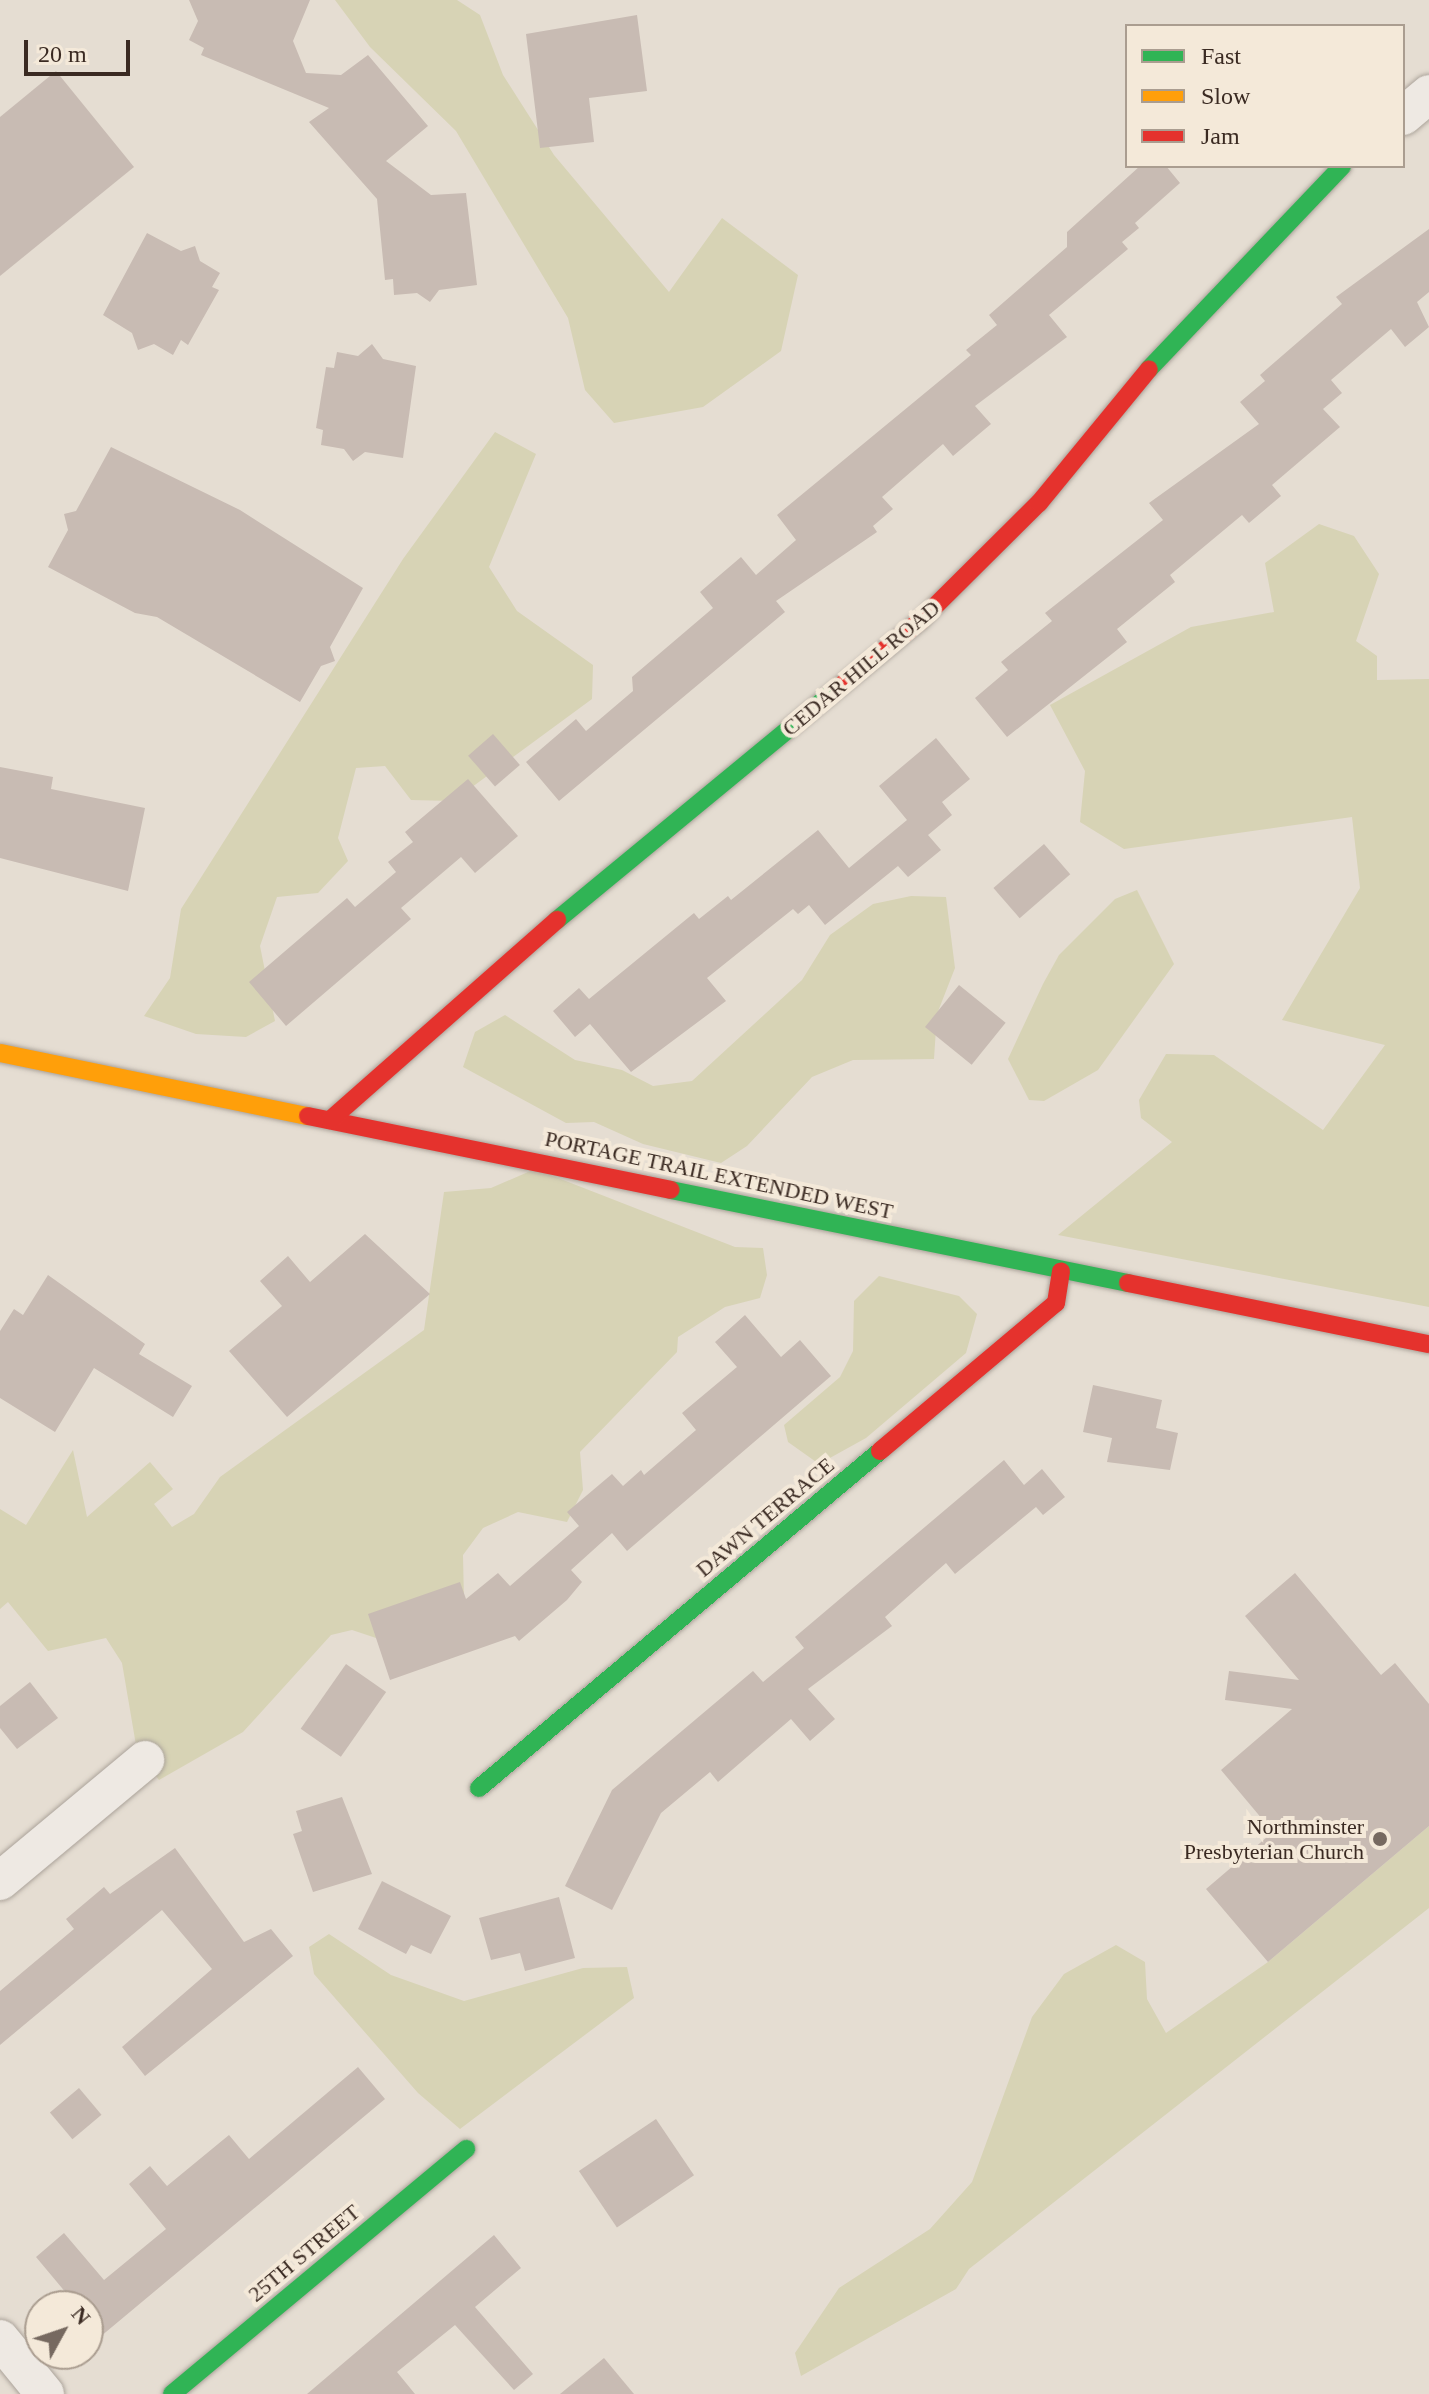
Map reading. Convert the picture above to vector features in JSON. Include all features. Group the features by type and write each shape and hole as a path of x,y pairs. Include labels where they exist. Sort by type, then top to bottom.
{"street":[{"path":"1405,114 1429,94"},
{"name":"CEDAR HILL ROAD","path":"330,1120 432,1024 921,620 1039,503 1193,316 1340,168"},
{"name":"PORTAGE TRAIL EXTENDED WEST","path":"0,1053 1429,1344"},
{"name":"DAWN TERRACE","path":"479,1788 1056,1303 1061,1271"},
{"path":"0,1881 145,1760"},
{"name":"25TH STREET","path":"172,2394 466,2149"},
{"path":"0,2339 45,2394"}],"shaded area":[{"path":"335,0 457,0 480,15 503,75 554,155 669,292 722,218 798,275 781,351 703,407 614,423 585,390 568,318 456,131 370,47"},
{"path":"495,432 536,454 489,567 517,611 593,665 592,699 453,801 411,800 385,766 356,768 338,838 348,861 318,893 277,897 260,946 275,1021 246,1037 196,1034 144,1016 170,978 181,909 403,559"},
{"path":"1319,524 1354,536 1379,574 1356,641 1377,656 1377,680 1429,679 1429,1307 1058,1235 1172,1142 1141,1118 1139,1100 1166,1054 1214,1055 1323,1130 1385,1045 1282,1020 1360,888 1352,817 1124,849 1080,822 1085,771 1050,705 1191,627 1274,612 1265,563"},
{"path":"1137,890 1174,964 1098,1070 1044,1101 1029,1100 1008,1059 1043,984 1059,955 1115,899"},
{"path":"911,896 946,897 955,968 937,1014 934,1059 853,1060 812,1077 747,1146 721,1163 643,1144 594,1122 566,1123 463,1067 475,1032 505,1015 575,1060 622,1070 653,1086 692,1081 802,980 830,935 873,904"},
{"path":"535,1169 735,1247 763,1248 767,1275 760,1298 725,1307 678,1337 677,1352 580,1452 583,1490 567,1522 518,1512 483,1528 463,1555 464,1601 394,1644 352,1630 331,1635 243,1732 159,1780 137,1751 122,1663 106,1638 48,1651 8,1602 0,1609 0,1509 26,1525 73,1450 87,1517 150,1462 173,1489 154,1504 172,1527 194,1514 220,1477 424,1330 444,1192 491,1188"},
{"path":"879,1276 959,1296 977,1314 966,1353 866,1438 819,1464 788,1442 784,1425 840,1377 853,1351 854,1301"},
{"path":"1429,1826 1429,1908 969,2269 956,2289 801,2376 795,2353 839,2288 930,2229 972,2182 1032,2017 1064,1974 1116,1945 1145,1962 1147,1999 1166,2033 1268,1962"},
{"path":"329,1934 391,1975 464,2001 583,1968 627,1967 634,1998 460,2129 418,2093 314,1974 309,1947"}],"building":[{"path":"189,0 310,0 293,41 306,73 341,75 368,55 428,126 386,161 431,195 466,193 477,285 439,290 430,302 417,293 394,295 393,279 385,280 377,199 309,122 329,108 201,55 204,48 189,40 198,21"},
{"path":"637,15 647,91 589,98 594,142 540,148 526,34"},
{"path":"56,71 134,167 0,276 0,117"},
{"path":"1138,168 1168,168 1180,183 1135,223 1139,228 1122,242 1128,249 1049,315 1067,337 975,406 991,424 953,456 943,444 882,497 893,509 873,526 877,532 776,601 785,612 559,801 526,762 576,719 586,731 633,691 632,677 713,608 700,592 741,557 756,575 796,540 777,515 971,355 966,350 997,325 989,315 1067,247 1067,232"},
{"path":"1429,229 1429,292 1417,302 1429,327 1405,347 1391,329 1331,380 1342,393 1323,409 1340,427 1272,485 1281,496 1249,523 1242,515 1170,575 1175,582 1117,629 1127,642 1007,737 975,698 1008,670 1001,662 1052,621 1045,613 1163,520 1149,503 1259,424 1240,402 1265,381 1260,375 1342,304 1336,297"},
{"path":"147,233 181,251 195,246 200,261 220,273 212,287 219,290 188,345 181,340 173,355 154,344 138,350 132,333 103,315"},
{"path":"372,344 383,359 416,366 403,458 365,452 353,461 344,449 321,445 323,430 316,428 326,367 334,368 337,352 358,356"},
{"path":"111,447 240,510 363,588 330,647 335,661 321,666 300,702 157,617 135,613 48,567 68,530 64,514 76,511"},
{"path":"493,734 520,765 495,787 468,756"},
{"path":"936,738 970,779 942,802 952,815 928,835 941,850 908,877 898,866 825,925 809,905 798,914 793,909 707,978 726,1001 631,1072 590,1024 575,1037 553,1011 579,988 589,999 694,913 699,919 728,896 731,900 818,830 849,868 907,820 879,786"},
{"path":"0,767 53,777 51,789 145,808 128,891 0,858"},
{"path":"468,779 518,836 475,873 461,857 401,908 411,919 286,1026 249,982 347,898 355,907 396,872 388,862 413,842 405,832"},
{"path":"1044,844 1070,874 1020,918 993,888"},
{"path":"959,985 1006,1023 972,1065 925,1027"},
{"path":"365,1234 430,1294 287,1417 229,1351 282,1306 260,1281 288,1256 310,1282"},
{"path":"48,1275 145,1344 139,1354 192,1386 173,1417 94,1368 55,1432 0,1398 0,1331 14,1309 23,1315"},
{"path":"745,1315 781,1357 800,1340 831,1376 627,1551 612,1533 571,1570 582,1582 567,1600 519,1641 515,1636 390,1680 368,1614 460,1582 466,1599 498,1573 510,1586 579,1526 567,1512 612,1474 623,1486 641,1470 644,1475 696,1430 682,1413 737,1367 715,1342"},
{"path":"1093,1385 1162,1400 1156,1428 1178,1433 1170,1470 1107,1462 1112,1438 1083,1432"},
{"path":"1004,1460 1024,1485 1042,1469 1065,1497 1043,1515 1036,1507 955,1574 946,1563 885,1617 892,1626 808,1689 835,1719 810,1741 791,1719 718,1782 710,1772 661,1813 612,1910 565,1886 612,1790 753,1671 763,1682 804,1648 795,1637"},
{"path":"1295,1573 1381,1675 1395,1663 1429,1704 1429,1826 1268,1962 1206,1889 1273,1832 1221,1770 1292,1709 1225,1700 1229,1671 1299,1680 1245,1616"},
{"path":"346,1664 386,1692 341,1757 301,1729"},
{"path":"30,1682 58,1718 17,1749 0,1728 0,1706"},
{"path":"342,1797 372,1874 313,1892 293,1834 302,1831 296,1811"},
{"path":"175,1848 244,1942 271,1929 293,1956 145,2076 122,2047 212,1969 162,1910 0,2045 0,1991 74,1929 66,1919 104,1887 110,1894"},
{"path":"382,1881 451,1916 431,1954 411,1945 406,1954 358,1929"},
{"path":"559,1897 575,1958 525,1971 520,1953 491,1960 479,1918"},
{"path":"358,2067 385,2099 104,2334 104,2290 64,2290 36,2257 64,2233 104,2280 166,2229 129,2184 150,2166 167,2186 229,2135 249,2159"},
{"path":"79,2088 101,2115 72,2139 50,2112"},
{"path":"656,2119 694,2175 617,2227 579,2171"},
{"path":"494,2235 521,2268 475,2307 533,2374 514,2390 455,2325 397,2372 415,2394 307,2394"},
{"path":"604,2358 634,2394 560,2394"}],"traffic: fast":[{"path":"1149,369 1340,168"},
{"path":"557,920 842,685"},
{"path":"671,1190 1128,1283"},
{"path":"479,1788 880,1451"},
{"path":"172,2394 466,2149"}],"traffic: slow":[{"path":"0,1053 308,1116"}],"traffic: jam":[{"path":"842,685 921,620 1039,503 1149,369"},
{"path":"330,1120 557,920"},
{"path":"308,1116 671,1190"},
{"path":"880,1451 1056,1303 1061,1271"},
{"path":"1128,1283 1429,1344"}],"place":[{"name":"Northminster Presbyterian Church","path":"1380,1839"}]}
